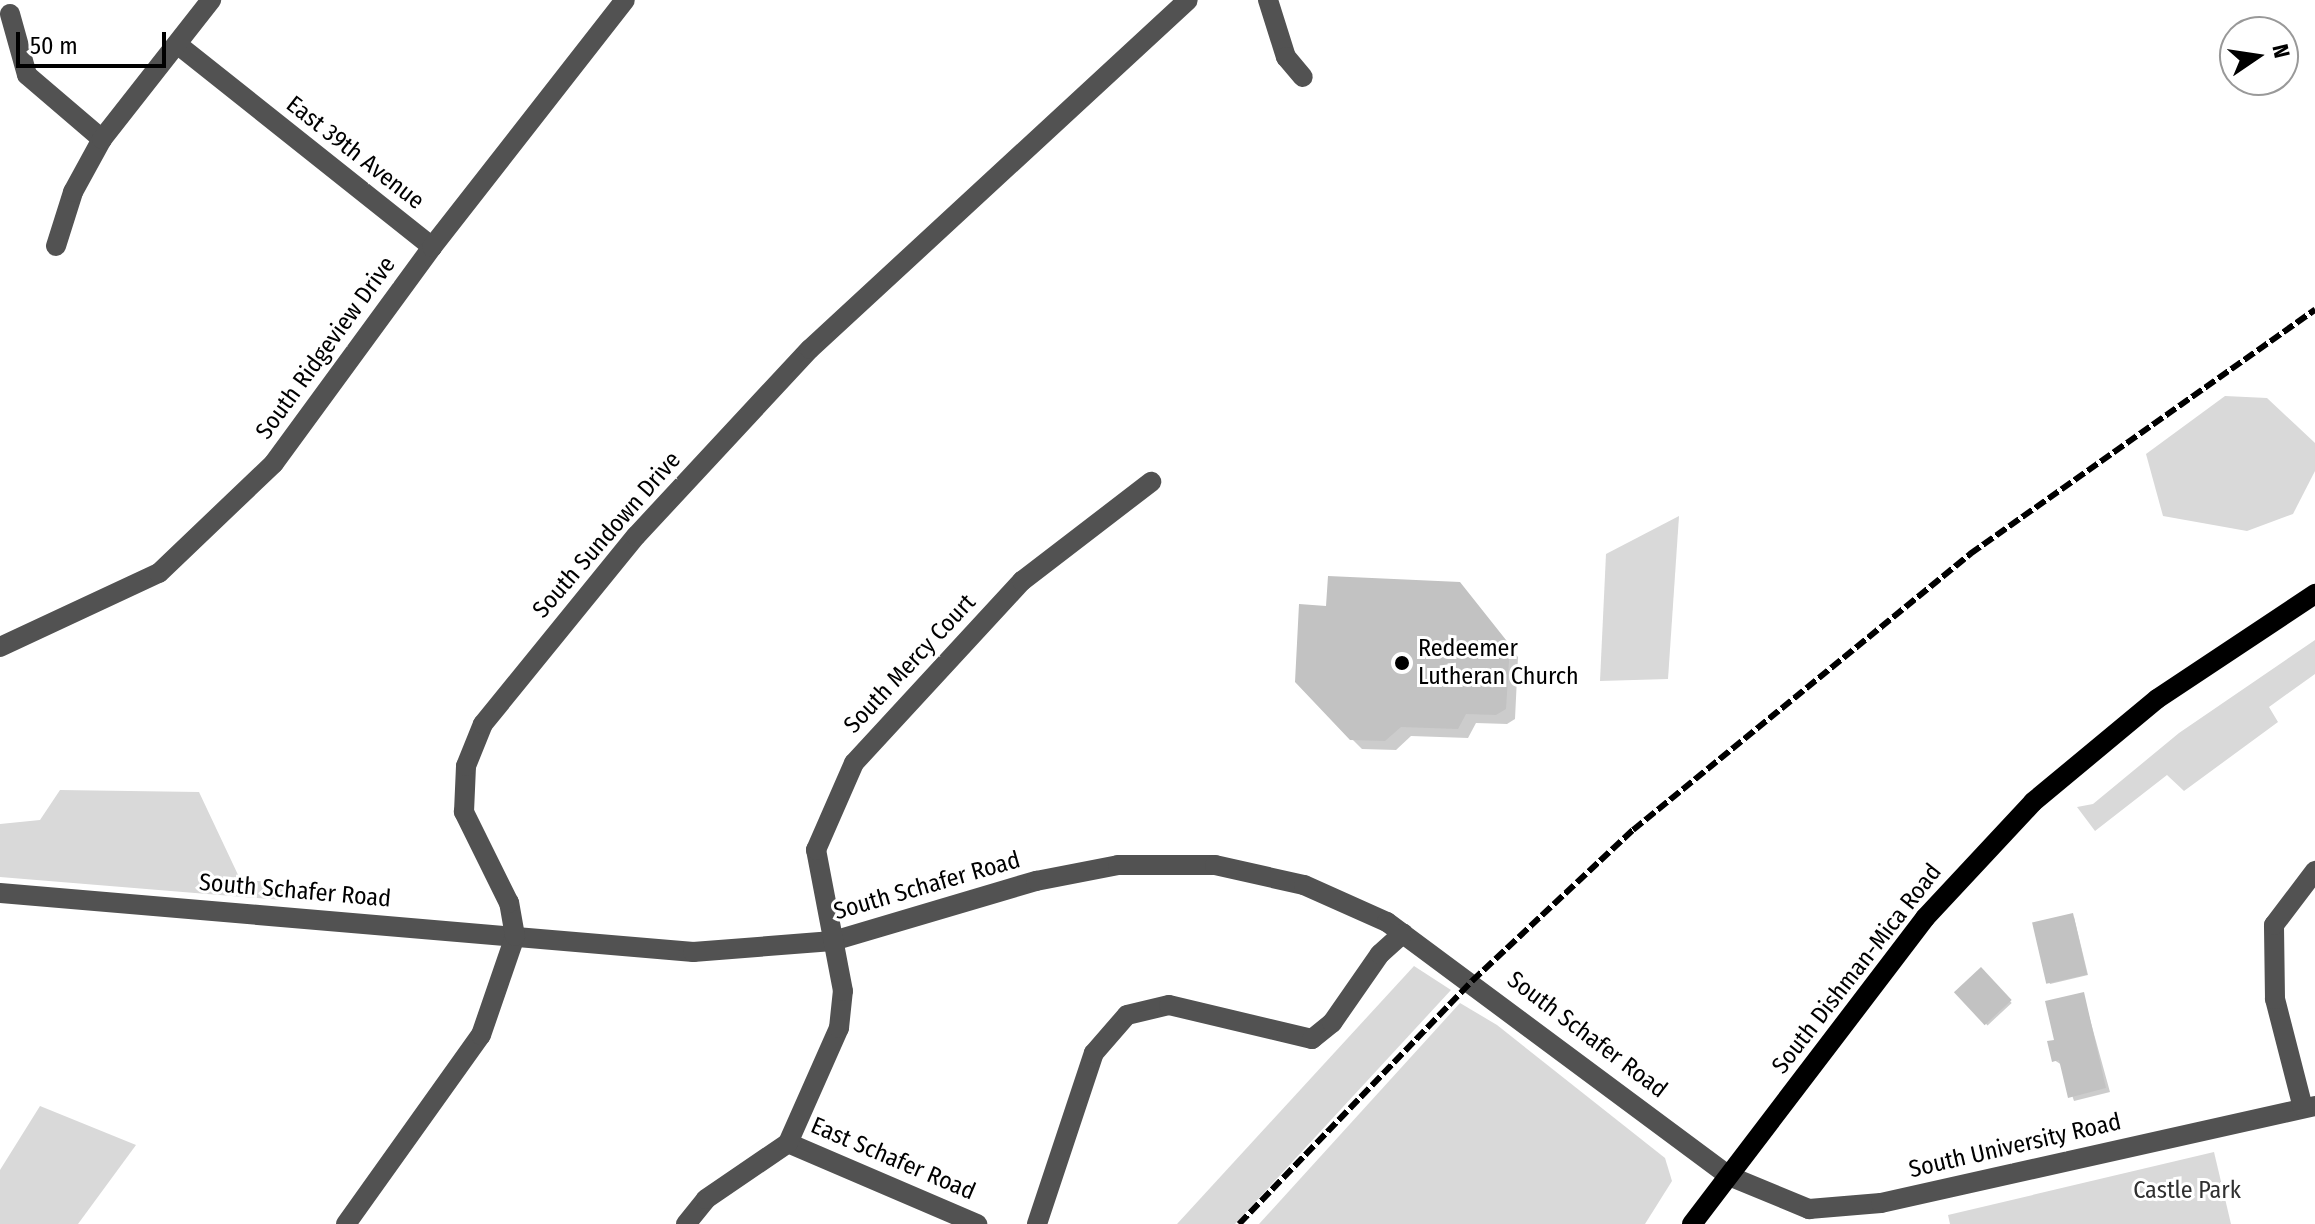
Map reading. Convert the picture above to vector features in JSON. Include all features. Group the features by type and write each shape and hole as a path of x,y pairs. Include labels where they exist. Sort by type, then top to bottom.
{"main road":[{"name":"South Dishman-Mica Road","path":"1692,1224 1925,918 2033,802 2157,699 2315,594"}],"street":[{"path":"56,246 73,192 102,139 211,0"},
{"name":"South Ridgeview Drive","path":"0,647 159,573 274,463 432,247 625,0"},
{"name":"South Sundown Drive","path":"515,936 509,903 464,812 466,766 483,724 636,536 810,349 1188,0"},
{"path":"1268,0 1286,57 1303,77"},
{"path":"10,14 27,75 102,139"},
{"name":"East 39th Avenue","path":"177,44 432,247"},
{"name":"South Mercy Court","path":"788,1143 839,1028 843,991 816,850 854,763 1022,581 1151,482"},
{"name":"South Schafer Road","path":"0,893 693,952 833,941 1036,881 1118,865 1215,865 1304,885 1403,933 1729,1176"},
{"path":"2309,1107 2275,999 2274,925 2315,871"},
{"path":"1037,1224 1094,1053 1127,1015 1169,1005 1312,1039 1332,1023 1380,954 1403,933"},
{"path":"346,1224 481,1035 515,936"},
{"name":"South University Road","path":"1729,1176 1810,1216 1881,1203 2309,1107"},
{"path":"686,1224 706,1199 788,1143"},
{"name":"East Schafer Road","path":"788,1143 977,1224"}],"green space":[{"path":"2225,396 2267,398 2315,443 2315,471 2293,514 2247,531 2163,516 2146,454"},
{"path":"1679,516 1668,679 1600,681 1606,554"},
{"path":"2315,640 2315,674 2269,707 2278,722 2184,791 2167,775 2095,831 2077,807 2093,804 2179,733"},
{"path":"60,790 199,792 240,879 284,884 282,900 0,877 0,824 40,820"},
{"path":"1414,966 1451,990 1235,1224 1177,1224"},
{"path":"1460,1003 1497,1025 1665,1158 1672,1181 1645,1224 1259,1224"},
{"path":"40,1106 136,1145 78,1224 0,1224 0,1170"},
{"name":"Castle Park","path":"2214,1152 2231,1224 1950,1224 1948,1215"}],"building":[{"name":"Redeemer Lutheran Church","path":"1328,576 1460,582 1510,645 1506,709 1496,715 1466,714 1458,729 1401,727 1385,741 1350,740 1295,682 1299,604 1326,606"},
{"path":"2073,913 2087,974 2046,984 2032,922"},
{"path":"1981,967 2012,1000 1985,1025 1954,992"},
{"path":"2084,992 2106,1088 2068,1098 2059,1060 2052,1062 2047,1041 2054,1040 2045,1001"}],"railway":[{"path":"1239,1224 1472,981 1633,830 1970,554 2315,310"}],"place":[{"name":"Redeemer Lutheran Church","path":"1402,663"}]}
